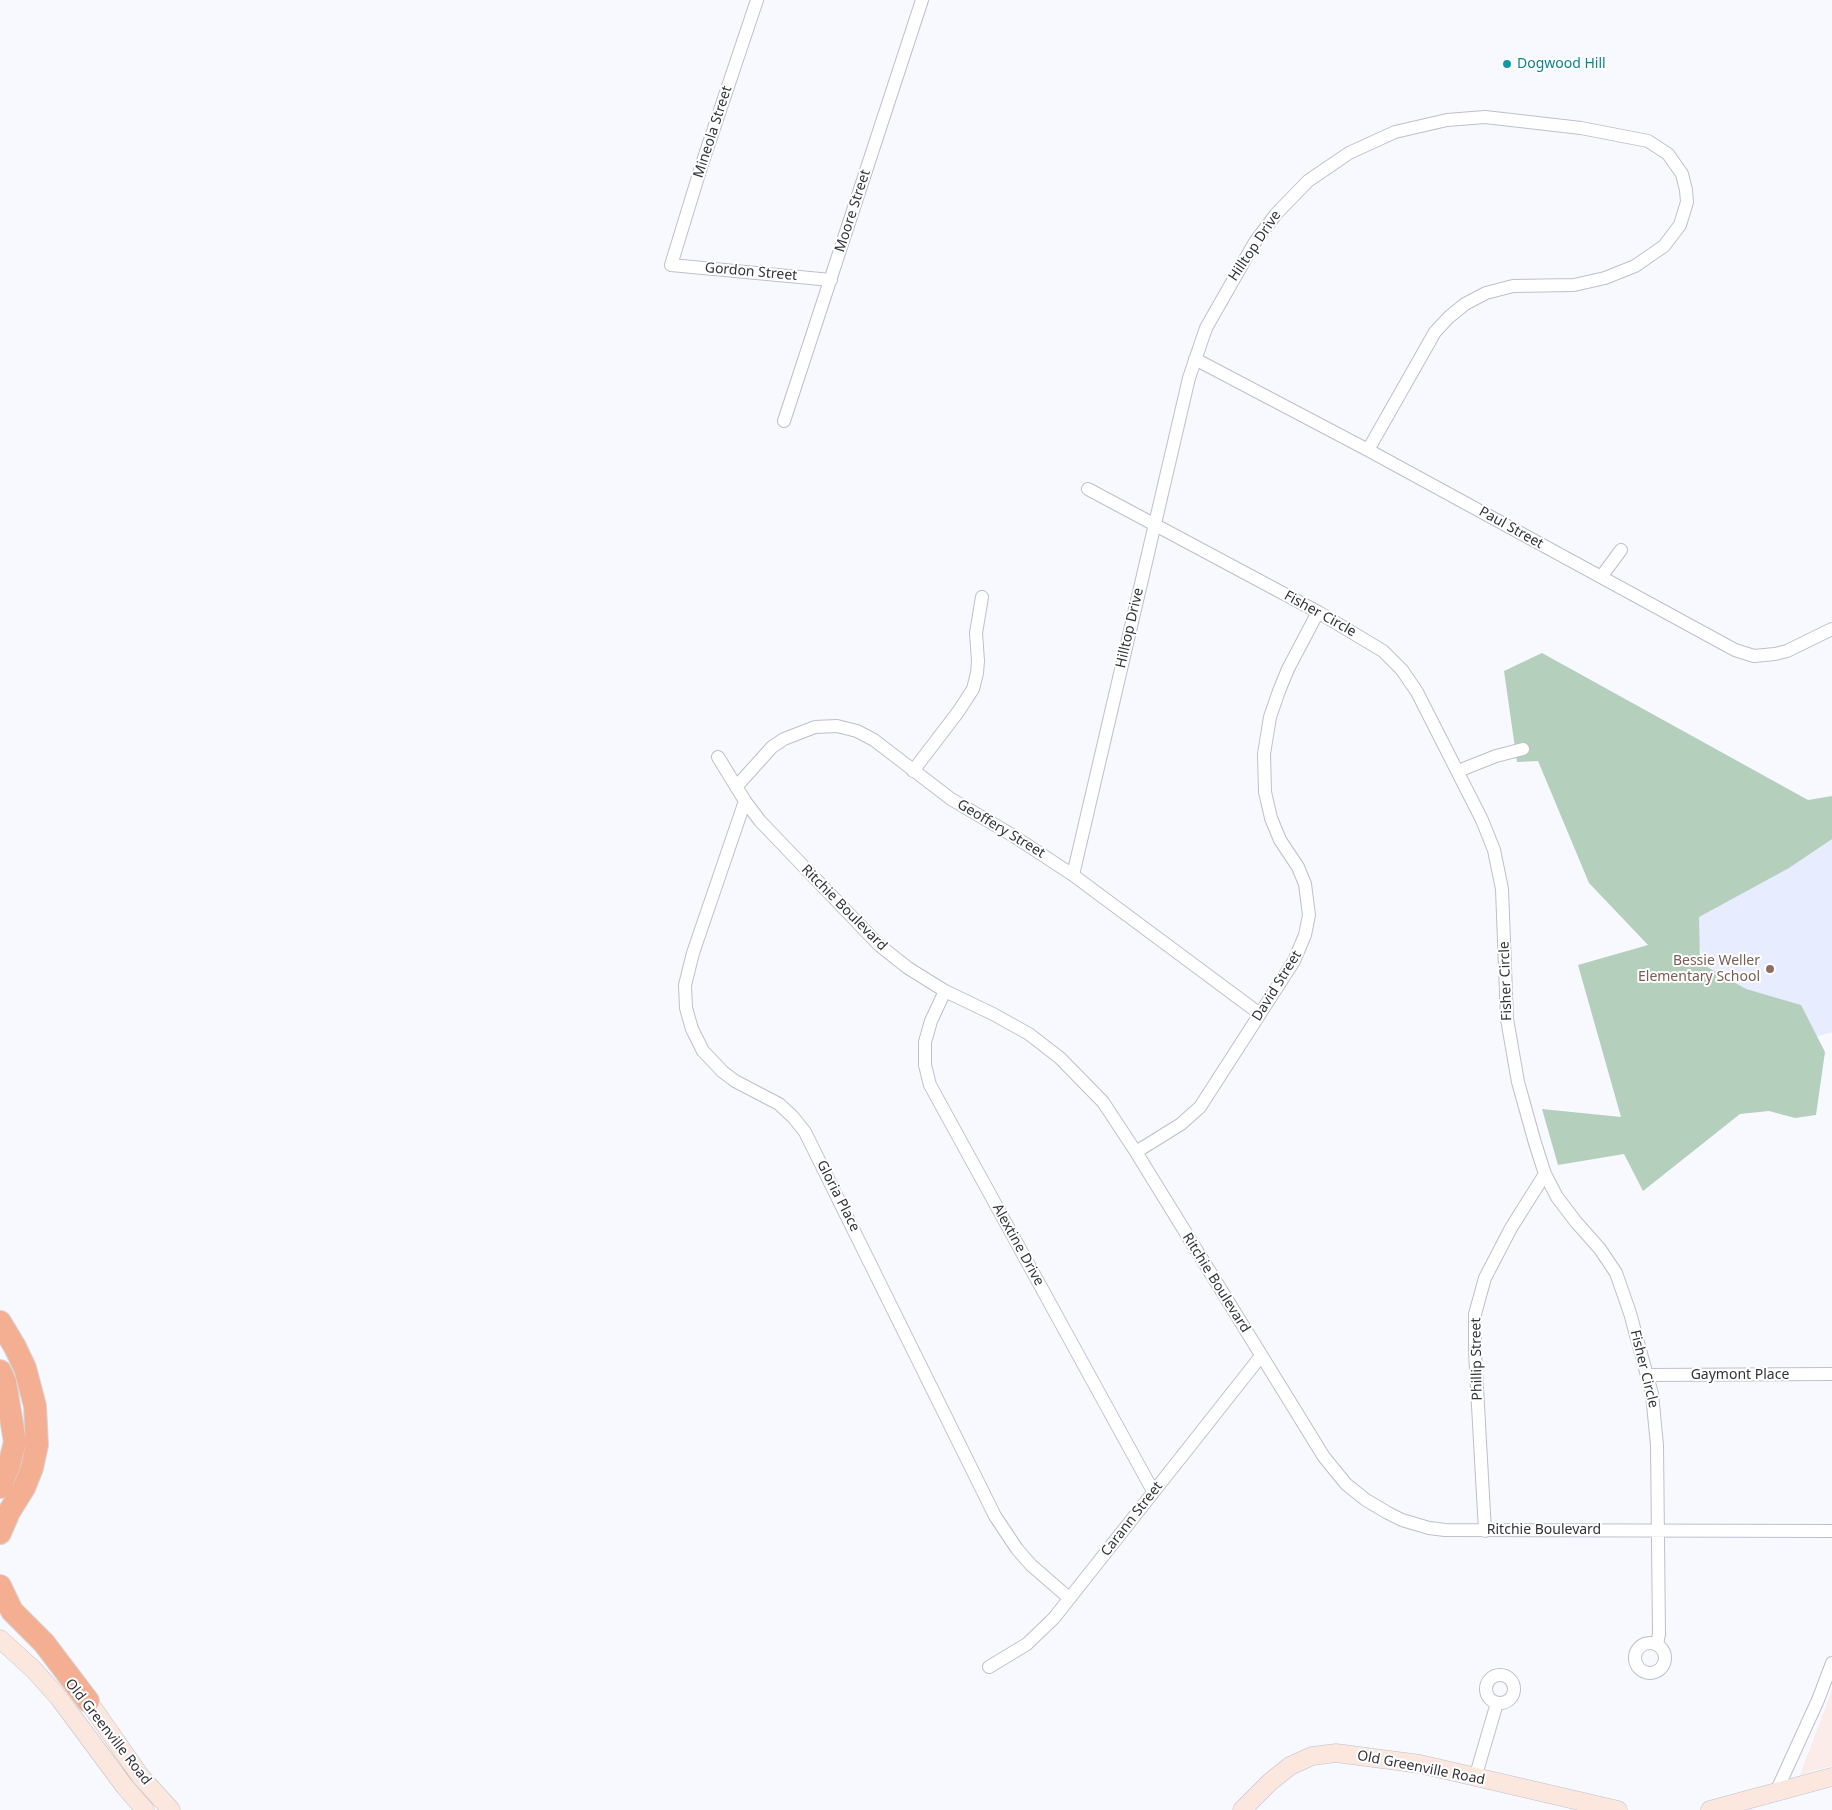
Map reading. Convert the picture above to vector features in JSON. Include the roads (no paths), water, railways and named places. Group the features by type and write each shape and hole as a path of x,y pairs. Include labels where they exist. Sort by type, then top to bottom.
{"highway":[{"path":"0,1322 25,1368 33,1396 37,1445 32,1468 24,1488 4,1516 0,1533"},
{"path":"0,1371 5,1382 15,1442 9,1466 0,1487"},
{"path":"0,1466 8,1439 9,1404"},
{"path":"0,1586 12,1611 44,1643 88,1701"}],"main road":[{"name":"Old Greenville Road","path":"0,1614 38,1646 88,1701 141,1777 171,1810"},
{"name":"Old Greenville Road","path":"0,1639 34,1670 59,1698 125,1787 145,1810"},
{"name":"Old Greenville Road","path":"1242,1810 1283,1771 1302,1760 1322,1754 1350,1754 1401,1761 1475,1778 1579,1806 1618,1810"},
{"path":"1710,1810 1832,1777"}],"street":[{"name":"Mineola Street","path":"671,265 702,164 757,0"},
{"name":"Moore Street","path":"784,420 922,0"},
{"name":"Hilltop Drive","path":"1073,874 1189,378 1206,328 1255,242 1276,214 1296,192 1324,169 1349,153 1376,139 1404,129 1430,123 1485,118 1581,128 1648,141 1668,154 1682,174 1687,202 1680,225 1664,246 1635,266 1605,278 1574,284 1513,286 1486,293 1465,304 1435,332 1368,450"},
{"name":"Gordon Street","path":"671,265 831,280"},
{"name":"Paul Street","path":"1196,359 1746,655 1775,654 1832,629"},
{"name":"Fisher Circle","path":"1088,489 1318,612 1383,651 1402,670 1425,706 1458,771 1494,850 1500,877 1504,914 1506,1004 1510,1037 1518,1082 1545,1174 1560,1202 1600,1249 1616,1273 1624,1293 1652,1394 1655,1420 1659,1634 1657,1645"},
{"path":"1600,577 1620,550"},
{"path":"913,772 958,712 976,682 978,661 976,633 982,597"},
{"name":"David Street","path":"1136,1152 1180,1124 1200,1108 1294,961 1303,941 1308,925 1305,884 1298,867 1280,840 1268,809 1264,784 1264,754 1270,717 1279,691 1288,669 1318,612"},
{"name":"Geoffery Street","path":"736,787 772,747 799,732 822,726 837,726 858,731 874,740 913,772 951,799 1073,874 1260,1014"},
{"path":"1458,771 1523,748"},
{"name":"Ritchie Boulevard","path":"718,757 745,801 760,820 879,946 916,974 1029,1034 1060,1058 1103,1102 1136,1152 1324,1457 1346,1484 1364,1499 1388,1514 1418,1525 1445,1530 1832,1531"},
{"name":"Gloria Place","path":"745,801 693,953 684,986 686,1008 692,1029 703,1051 722,1072 735,1081 780,1104 805,1132 995,1516 1017,1549 1031,1565 1069,1598"},
{"name":"Alextine Drive","path":"945,991 931,1022 925,1042 925,1065 930,1085 1153,1491"},
{"name":"Phillip Street","path":"1485,1530 1475,1352 1476,1308 1486,1278 1511,1228 1545,1174"},
{"name":"Carann Street","path":"989,1667 1037,1636 1054,1618 1261,1356"},
{"name":"Gaymont Place","path":"1647,1375 1832,1374"},
{"path":"1776,1792 1818,1700 1832,1663"},
{"path":"1475,1778 1497,1703"}],"place":[{"name":"Dogwood Hill","path":"1507,64"},
{"name":"Bessie Weller Elementary School","path":"1770,969"}]}
